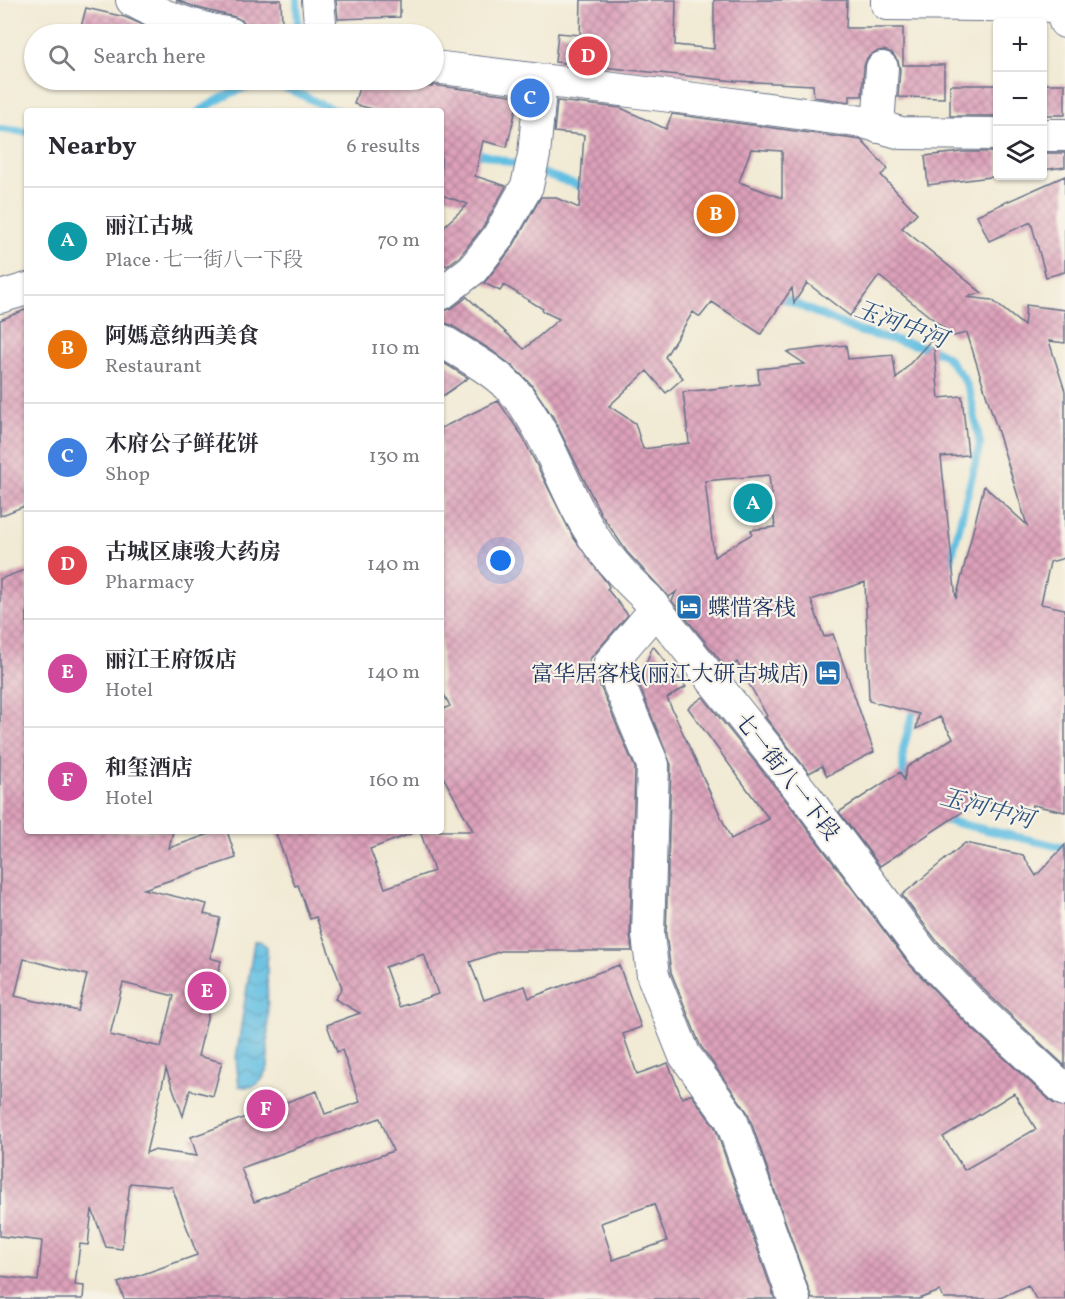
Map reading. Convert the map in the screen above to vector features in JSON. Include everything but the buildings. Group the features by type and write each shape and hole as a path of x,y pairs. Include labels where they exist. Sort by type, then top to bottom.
{"street":[{"path":"132,0 144,7 190,24"},
{"path":"318,0 320,24"},
{"path":"887,0 887,3 1061,6 1065,22"},
{"path":"444,68 722,102 863,122 901,133 993,134"},
{"path":"879,127 882,68"},
{"path":"444,292 473,269 498,237 527,186 534,155 541,80"},
{"path":"1047,135 1065,135"},
{"path":"0,297 24,290"},
{"name":"七一街八一下段","path":"444,342 493,373 515,393 535,424 588,528 608,558 656,609 806,797 922,952 976,1008 1065,1090"},
{"path":"656,609 610,663 653,765 648,935 653,976 684,1054 730,1119 794,1299"}],"water":[{"path":"261,941 267,947 268,1067 258,1084 245,1087 239,1086 236,1059 254,942"}],"waterway":[{"path":"297,0 298,24"},
{"name":"玉河中河","path":"205,108 239,90"},
{"name":"玉河中河","path":"291,90 330,108"},
{"name":"玉河中河","path":"0,129 24,132"},
{"name":"玉河中河","path":"471,151 526,167"},
{"name":"玉河中河","path":"537,171 588,189"},
{"name":"玉河中河","path":"775,295 858,331 932,349 946,356 964,379 970,393 980,444 949,567"},
{"name":"玉河中河","path":"904,786 903,750 915,703"},
{"name":"玉河中河","path":"939,819 1065,848"}],"place":[{"name":"古城区康骏大药房","path":"588,56"},
{"name":"木府公子鲜花饼","path":"530,98"},
{"name":"阿媽意纳西美食","path":"716,214"},
{"name":"丽江古城","path":"753,503"},
{"name":"蝶惜客栈","path":"689,607"},
{"name":"富华居客栈(丽江大研古城店)","path":"828,673"},
{"name":"丽江王府饭店","path":"207,991"},
{"name":"和玺酒店","path":"266,1109"}]}
